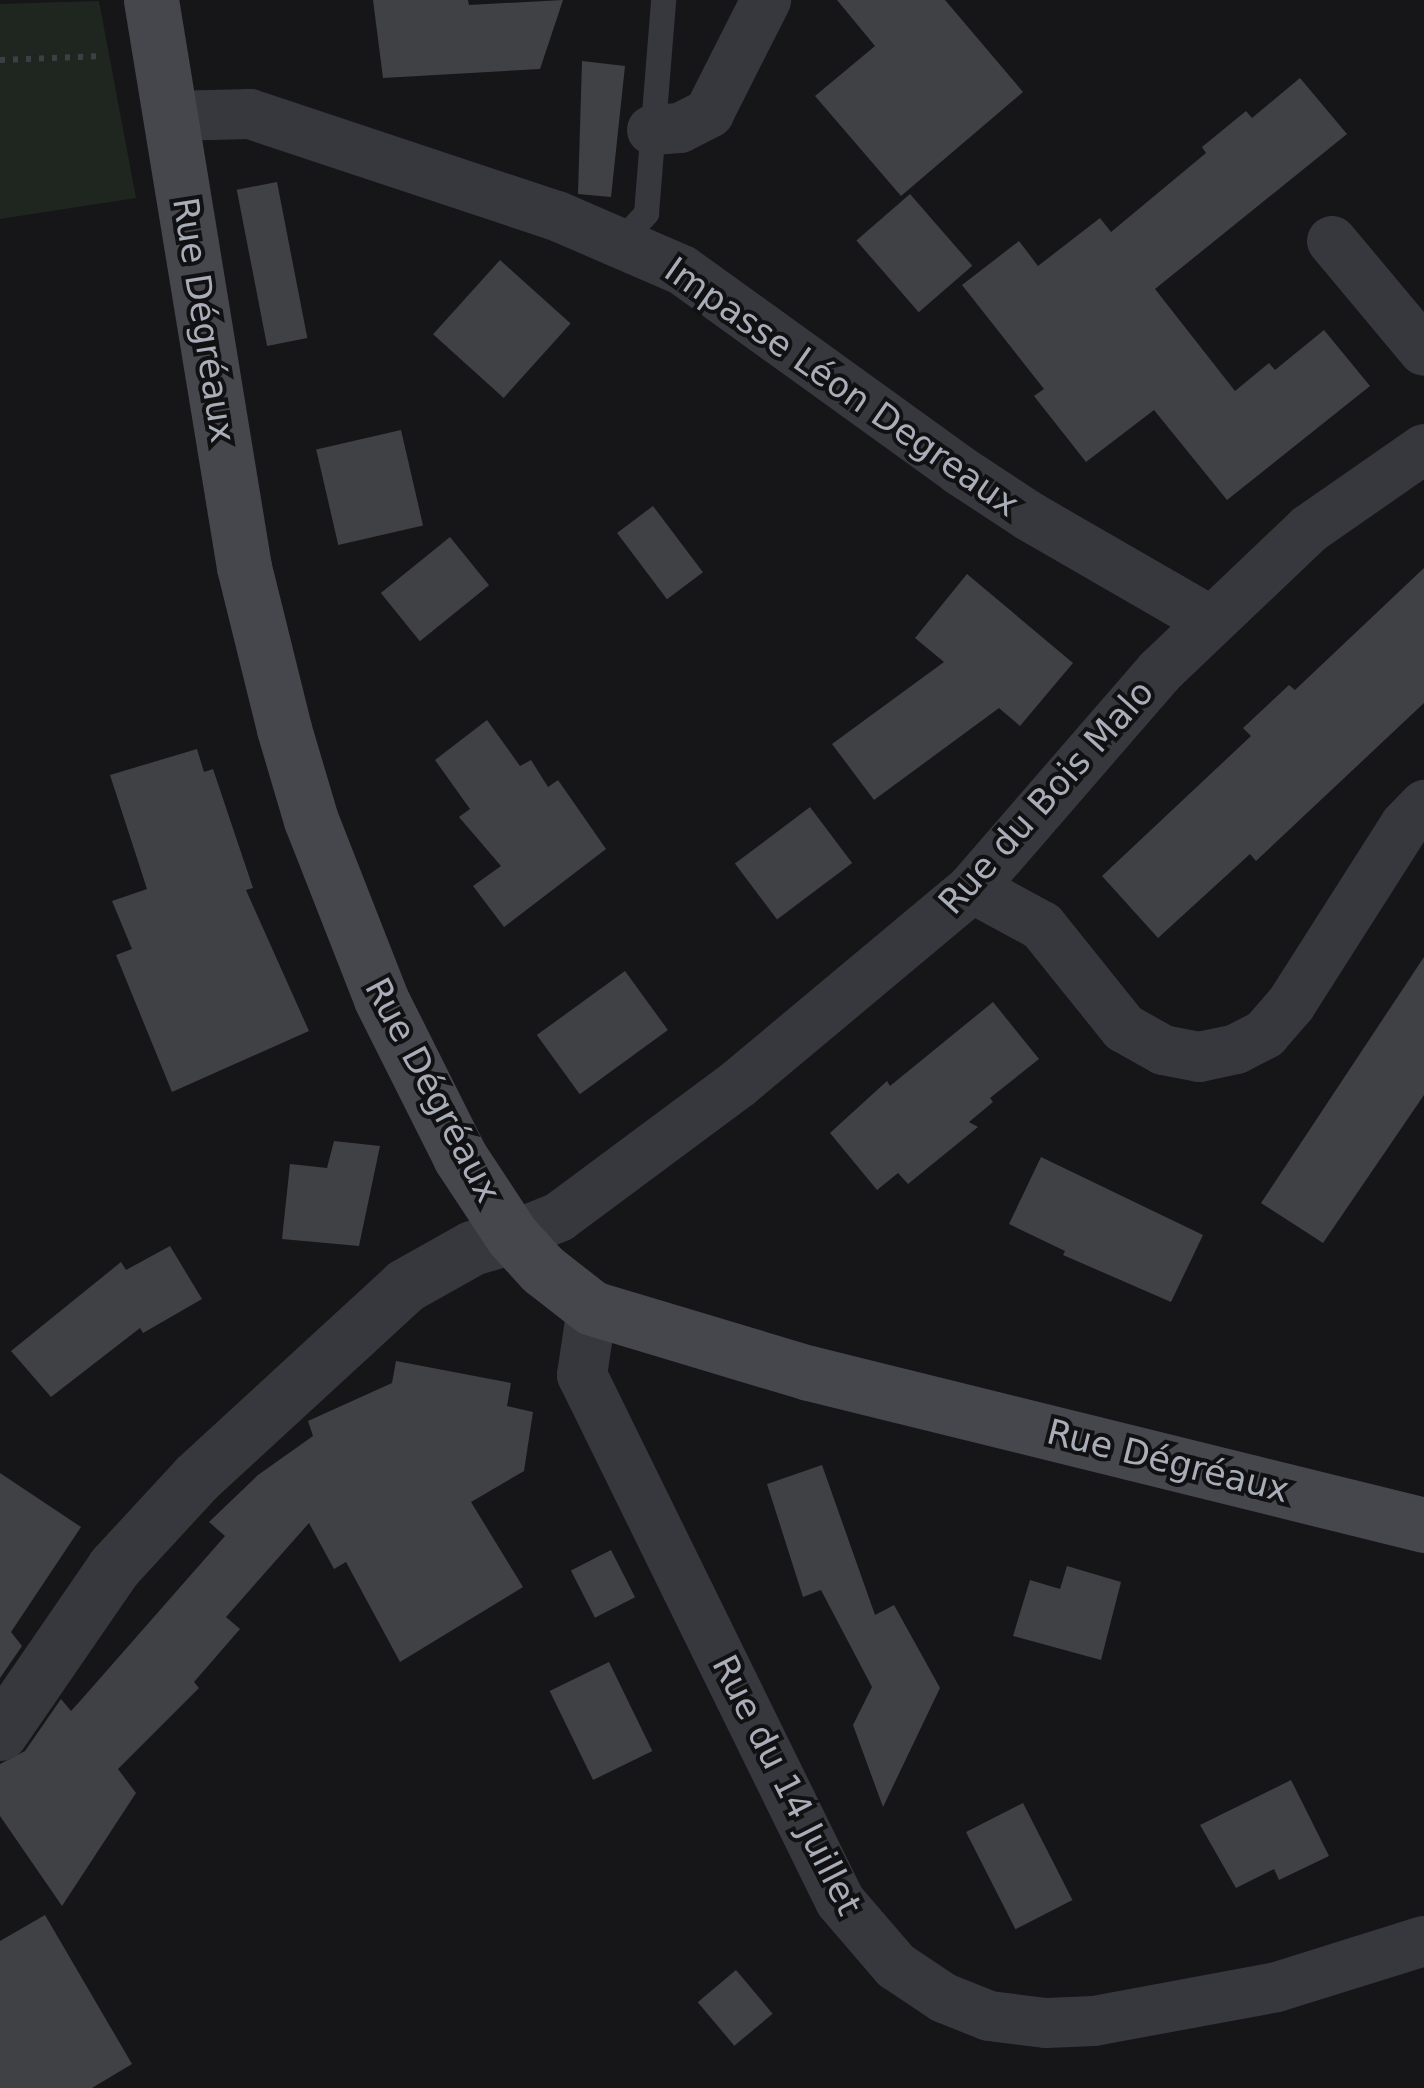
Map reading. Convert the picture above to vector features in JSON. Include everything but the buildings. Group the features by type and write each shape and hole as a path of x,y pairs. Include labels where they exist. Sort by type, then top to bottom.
{"main road":[{"name":"Rue Dégréaux","path":"151,0 260,647 306,802 381,998 460,1156 512,1236 542,1270 592,1308 809,1373 1424,1525"}],"street":[{"path":"652,130 680,128 709,112 766,0"},
{"name":"Impasse Léon Degreaux","path":"170,116 250,114 621,240 717,292 1028,516 1211,621"},
{"path":"1332,241 1424,352"},
{"name":"Rue du Bois Malo","path":"512,1236 559,1217 738,1084 972,888 1160,671 1211,621 1309,528 1424,448"},
{"path":"972,888 1042,926 1124,1028 1163,1050 1199,1058 1236,1049 1265,1034 1292,1004 1405,825 1424,805"},
{"path":"0,1732 114,1567 196,1478 406,1285 472,1248 512,1236"},
{"name":"Rue du 14 Juillet","path":"592,1308 582,1375 840,1901 896,1966 944,1998 988,2016 1046,2023 1094,2022 1277,1988 1424,1941"}],"lane":[{"path":"621,240 646,213 663,0"}],"path":[{"path":"0,60 160,55"}],"shaded area":[{"path":"99,1 136,198 0,219 0,4"}]}
